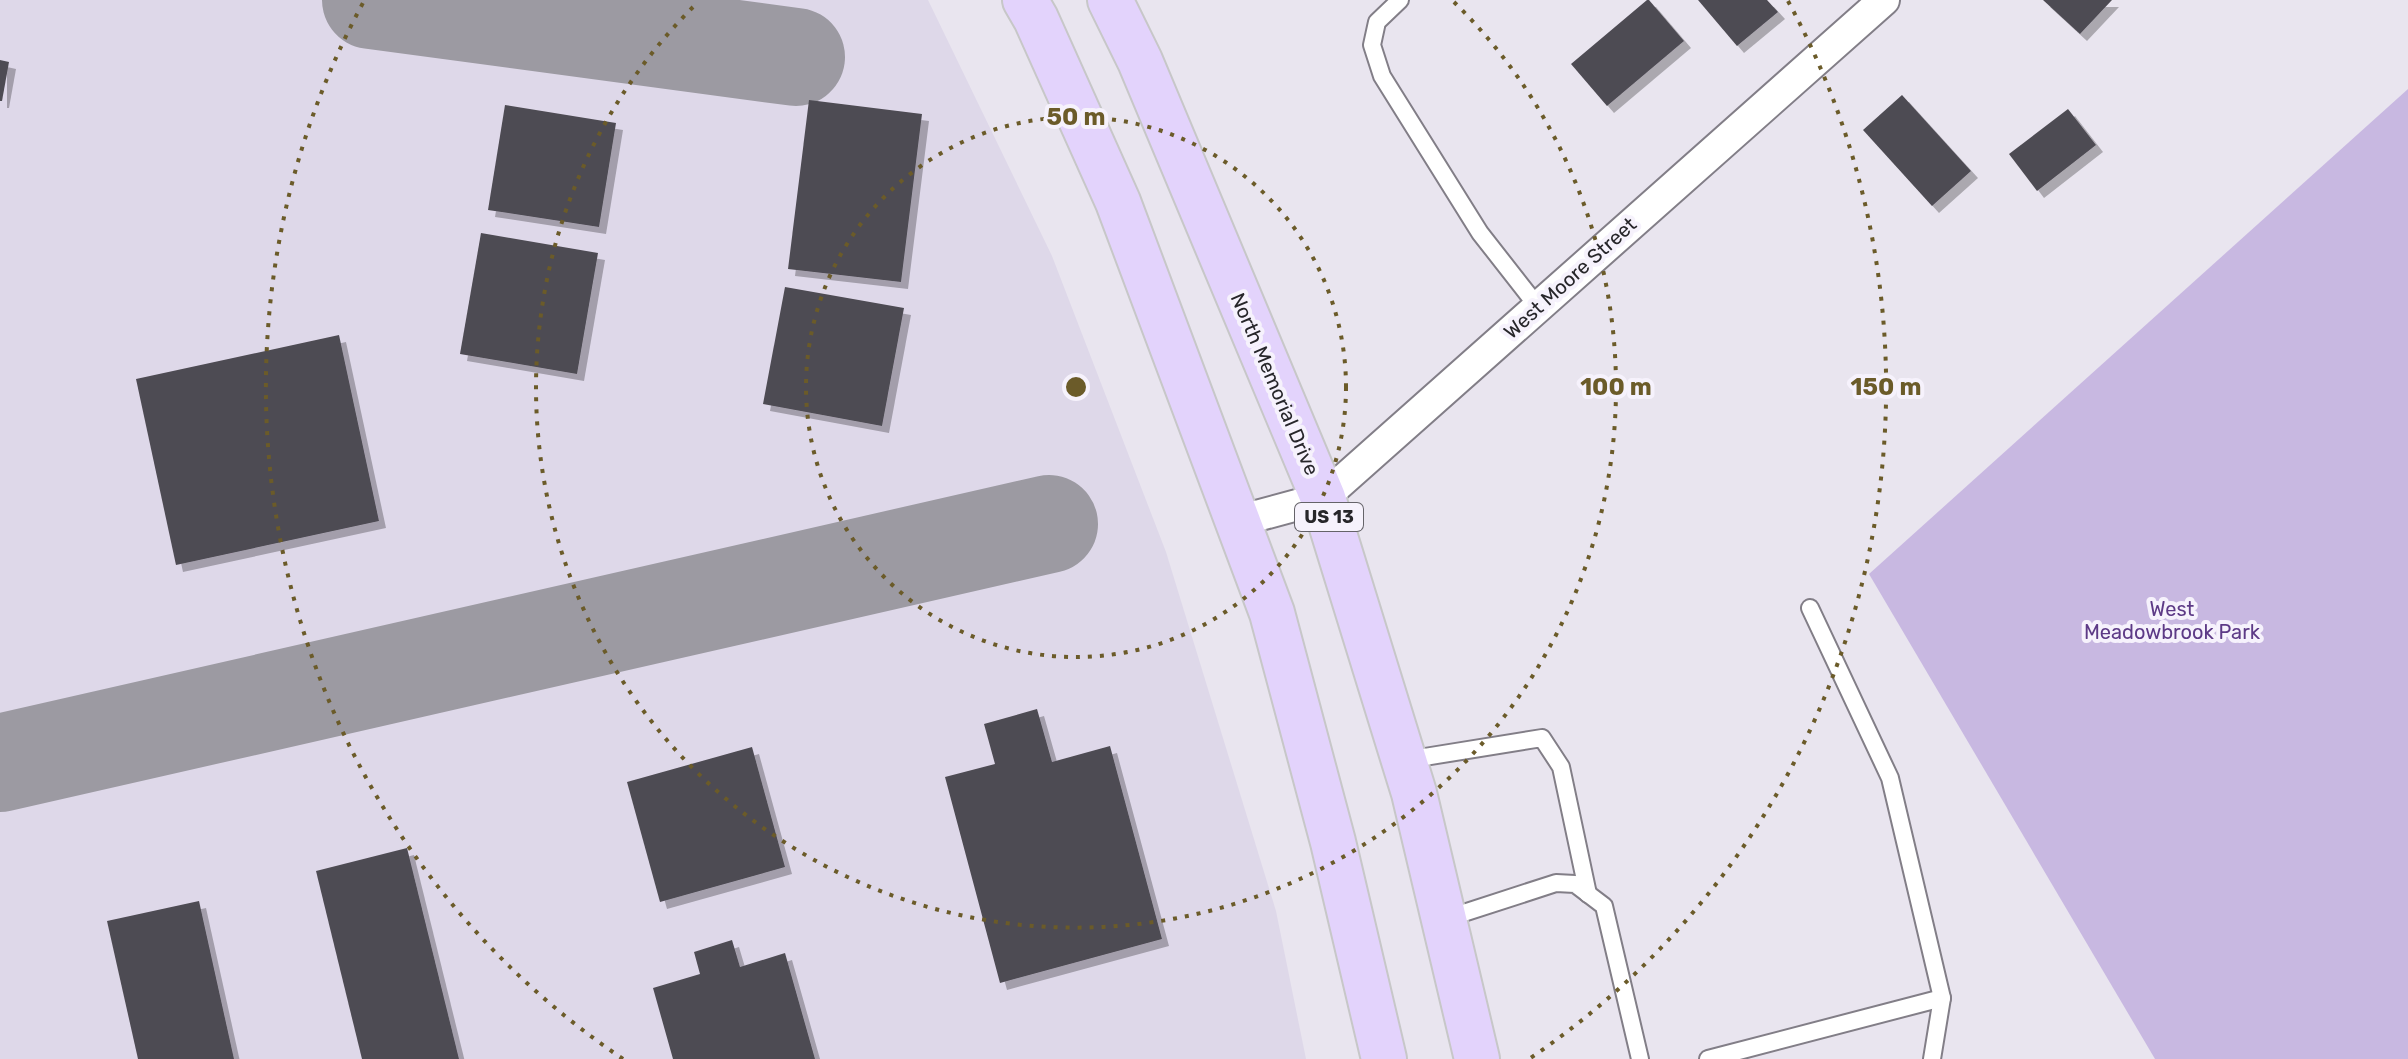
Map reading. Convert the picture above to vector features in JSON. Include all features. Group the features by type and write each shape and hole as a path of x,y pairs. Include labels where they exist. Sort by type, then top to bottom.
{"main road":[{"path":"1025,0 1118,202 1272,613 1333,842 1384,1059"},
{"name":"North Memorial Drive","path":"1110,0 1140,61 1323,498 1404,761 1477,1059"}],"street":[{"name":"West Moore Street","path":"1238,521 1323,498 1884,0"}],"lane":[{"path":"1400,0 1377,22 1372,45 1382,76 1480,233 1538,307"},
{"path":"1810,608 1890,778 1942,998 1932,1059"},
{"path":"1404,761 1542,738 1561,767 1588,894"},
{"path":"1444,919 1556,883 1575,884 1604,906 1640,1059"},
{"path":"1708,1059 1942,998"}],"shaded area":[{"path":"0,0 928,0 1052,256 1166,552 1276,911 1306,1059 0,1059"}],"green space":[{"name":"West Meadowbrook Park","path":"2408,89 2408,1059 2155,1059 1869,574"}],"building":[{"path":"1647,0 1684,41 1607,106 1571,64"},
{"path":"1698,0 1767,0 1778,12 1737,46"},
{"path":"2043,0 2112,0 2080,34"},
{"path":"0,60 9,62 2,101 0,101"},
{"path":"1902,95 1971,171 1932,206 1863,130"},
{"path":"809,100 922,114 901,282 788,269"},
{"path":"505,105 616,123 599,227 488,210"},
{"path":"2068,109 2096,145 2037,191 2009,154"},
{"path":"481,233 598,253 577,374 460,354"},
{"path":"785,287 904,308 882,426 763,404"},
{"path":"339,335 379,521 176,565 136,379"},
{"path":"1037,709 1052,762 1110,746 1162,939 1000,983 945,777 995,764 984,724"},
{"path":"752,747 785,867 660,902 627,782"},
{"path":"407,848 459,1059 362,1059 316,871"},
{"path":"199,901 234,1059 138,1059 107,921"},
{"path":"732,940 740,967 785,953 815,1059 673,1059 653,988 700,974 694,952"}],"taxiway":[{"path":"371,0 796,57"},
{"path":"0,763 1049,524"}]}
